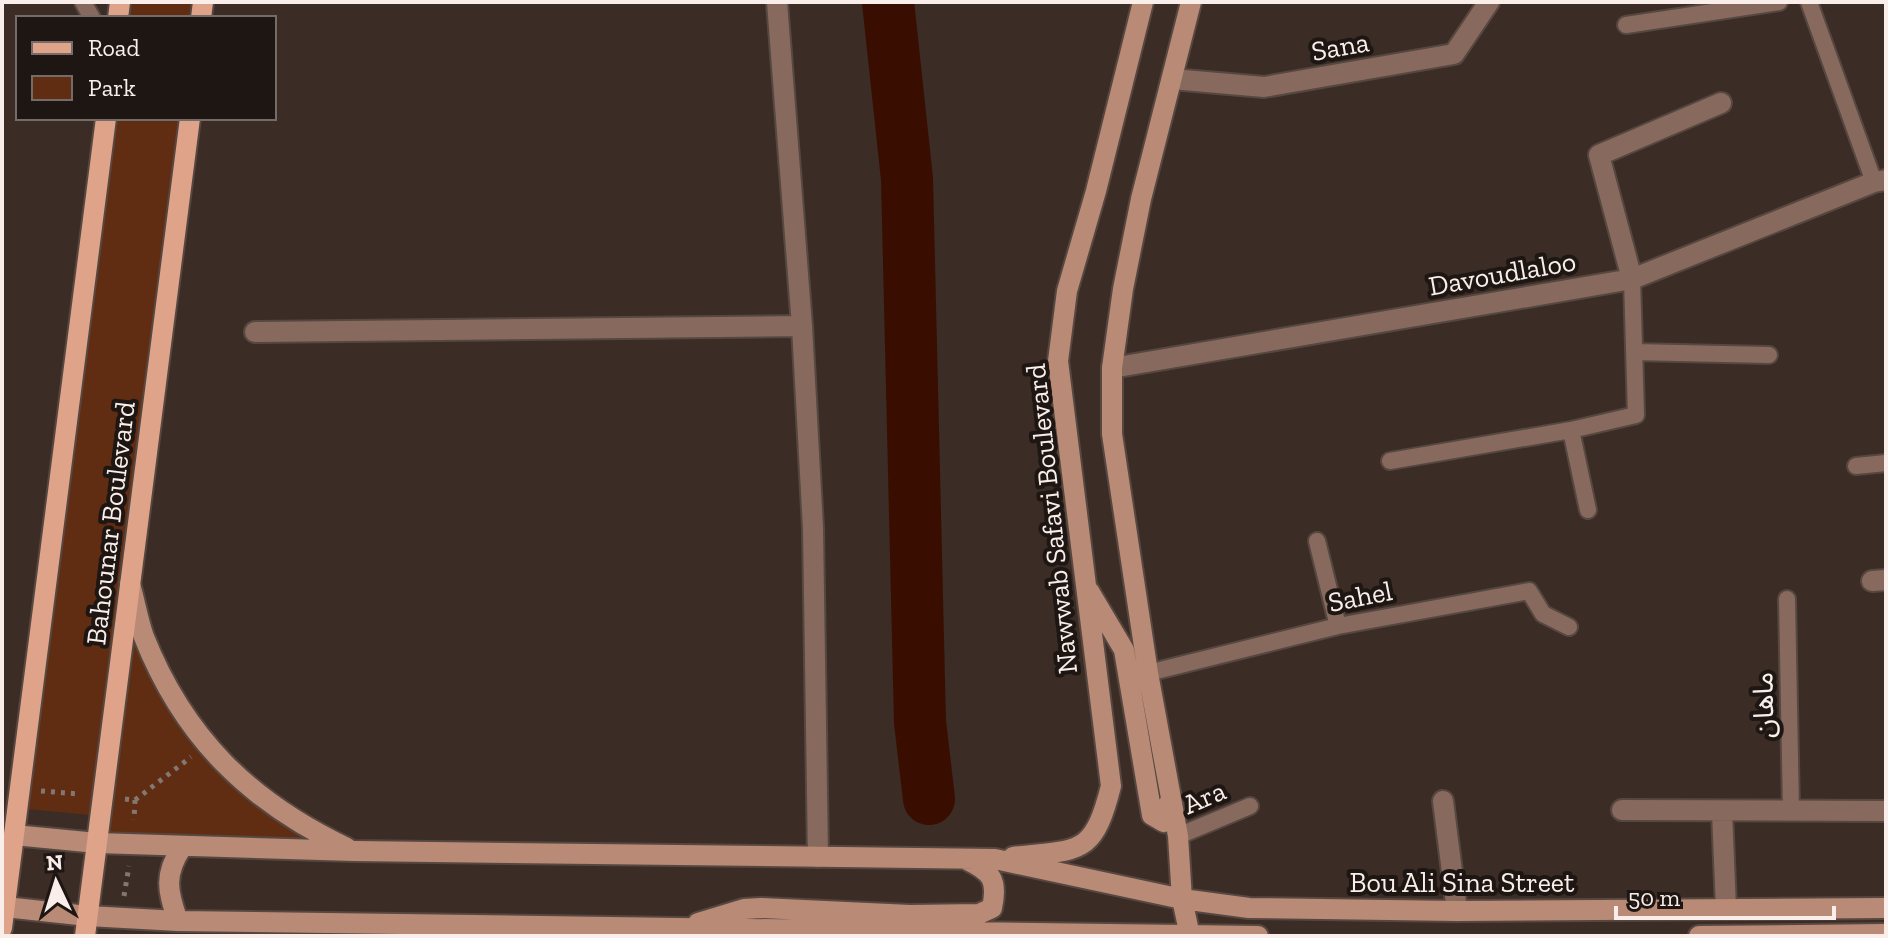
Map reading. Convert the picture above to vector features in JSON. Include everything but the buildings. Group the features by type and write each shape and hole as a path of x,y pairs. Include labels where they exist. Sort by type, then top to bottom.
{"main road":[{"name":"Nawwab Safavi Boulevard","path":"995,859 1075,850 1097,831 1111,786 1058,361 1067,291 1096,191 1143,2"},
{"path":"1190,936 1182,899 1178,836 1148,673 1112,434 1112,368 1138,214 1191,2"},
{"name":"Bahounar Boulevard","path":"2,928 106,120"},
{"name":"Bahounar Boulevard","path":"87,926 190,120"},
{"path":"130,583 143,634 158,669 182,712 207,745 238,779 273,807 305,828 354,851"},
{"path":"1085,585 1124,650 1152,815 1164,822 1170,818 1169,798"},
{"path":"14,835 182,847 995,859"},
{"path":"178,921 168,883 171,863 182,847"},
{"path":"679,929 744,909 979,914 992,908 994,883 987,870 964,859"},
{"name":"Bou Ali Sina Street","path":"995,859 1182,899 1249,908 1457,911 1886,908"},
{"path":"5,907 87,926 178,921 886,934 1258,936"},
{"path":"278,936 311,923"},
{"path":"1699,936 1886,934"}],"street":[{"path":"777,2 802,326 813,528 818,857"},
{"name":"Sana","path":"1172,79 1264,87 1454,54 1489,2"},
{"path":"1632,279 1599,155 1721,103"},
{"name":"Davoudlaloo","path":"1112,368 1632,279 1880,181"},
{"path":"255,332 802,326"},
{"path":"1443,801 1457,911"},
{"path":"1622,810 1886,811"},
{"path":"1722,811 1726,909"}],"lane":[{"path":"1626,25 1779,2"},
{"path":"1809,2 1880,181"},
{"path":"1390,461 1571,430 1636,415 1632,279"},
{"path":"1634,352 1769,355"},
{"path":"1571,430 1588,510"},
{"path":"1856,466 1886,463"},
{"path":"1317,541 1338,626"},
{"name":"Sahel","path":"1148,673 1338,626 1529,591 1543,614 1569,627"},
{"name":"ماهان","path":"1787,599 1791,811"},
{"name":"Ara","path":"1178,836 1250,806"}],"path":[{"path":"135,800 207,745"}],"green space":[{"path":"120,2 203,2 201,16 118,16"},
{"path":"106,120 190,120 130,583 143,634 238,779 354,851 97,843 100,816 17,808"}],"waterway":[{"path":"888,2 907,179 920,722 929,799"}]}
